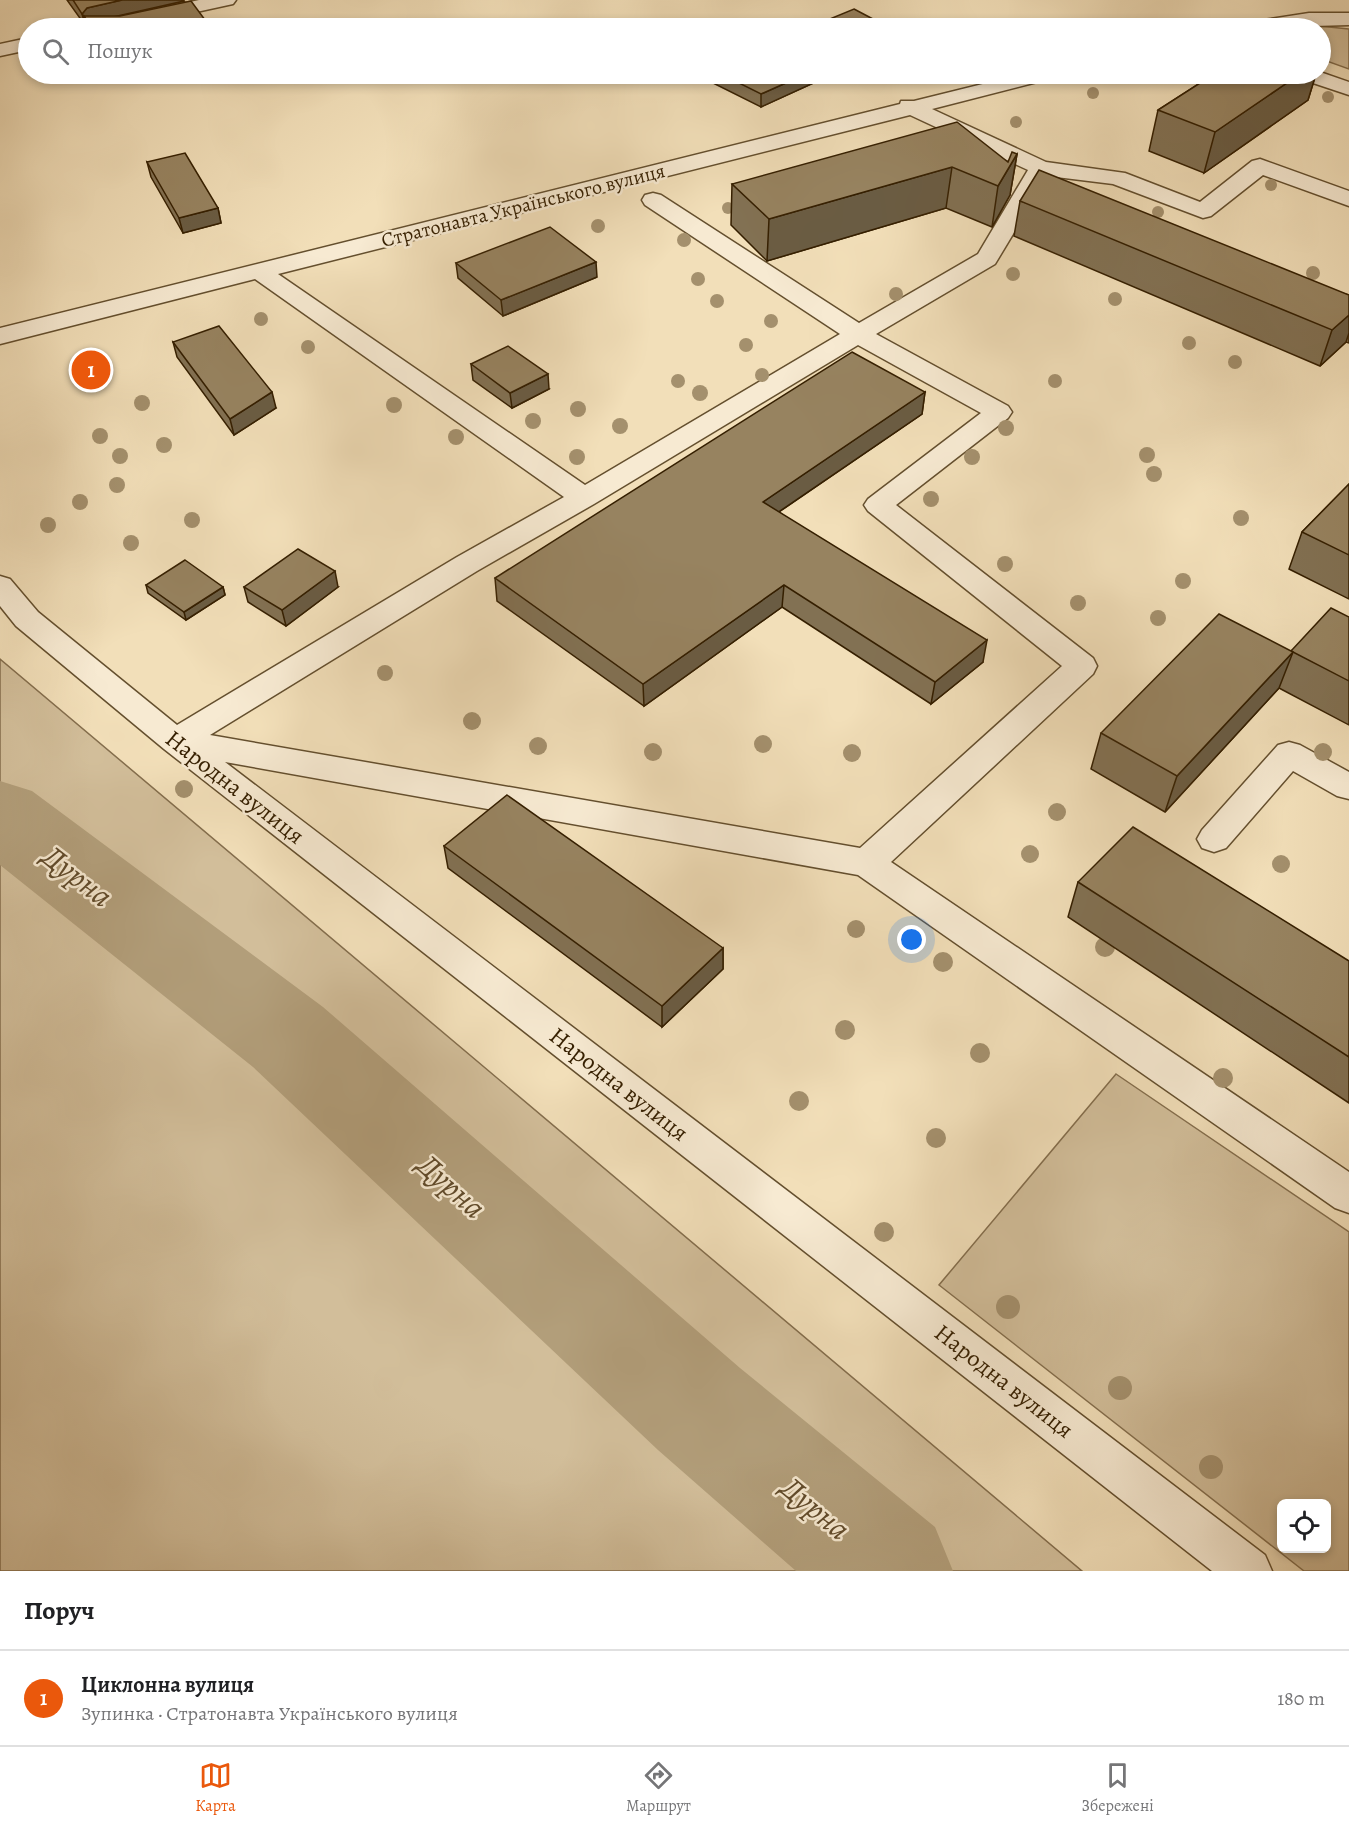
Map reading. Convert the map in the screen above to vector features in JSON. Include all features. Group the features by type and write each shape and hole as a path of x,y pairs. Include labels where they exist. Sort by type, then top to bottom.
{"street":[{"path":"144,18 226,0"},
{"path":"1267,6 1284,18"},
{"path":"1331,19 1349,19"},
{"path":"0,50 18,46"},
{"path":"1331,83 1349,89"},
{"name":"Стратонавта Українського вулиця","path":"0,336 1003,84"},
{"path":"909,106 1041,168 1117,178 1203,212 1260,166 1349,199"},
{"path":"175,741 467,564 584,498 987,259 1041,168"},
{"path":"653,200 858,334 999,412 878,505 1082,666 867,864"},
{"path":"260,272 584,498"},
{"name":"Народна вулиця","path":"0,586 27,619 175,741 1249,1571"},
{"path":"175,741 867,864 1349,1195"},
{"path":"1214,839 1289,754 1349,787"}],"shaded area":[{"path":"1331,27 1349,29 1349,69 1331,63"},
{"path":"0,659 1082,1571 0,1571"},
{"path":"1116,1074 1349,1232 1349,1571 1304,1571 1281,1553 1331,1553 1331,1499 1277,1499 1277,1550 939,1285"}],"building":[{"path":"73,0 122,0 87,8 82,14"},
{"path":"191,1 204,18 85,18 84,16 120,16"},
{"path":"854,9 871,18 832,18"},
{"path":"741,84 784,84 761,94"},
{"path":"1198,84 1285,84 1215,132 1158,110"},
{"path":"957,122 1008,162 1012,152 1017,154 998,186 952,167 769,219 732,184"},
{"path":"185,153 218,208 179,218 147,162"},
{"path":"1039,170 1349,295 1349,315 1332,330 1020,201"},
{"path":"550,227 596,262 501,300 456,263"},
{"path":"219,326 272,392 230,419 173,342"},
{"path":"508,346 548,374 510,393 471,364"},
{"path":"852,352 925,392 763,502 987,640 935,682 784,585 643,684 495,578"},
{"path":"1349,484 1349,555 1302,532"},
{"path":"298,549 335,571 282,610 244,587"},
{"path":"185,560 223,587 184,612 146,585"},
{"path":"1331,608 1349,617 1349,681 1291,651"},
{"path":"1219,614 1293,652 1177,776 1101,733"},
{"path":"507,795 723,948 662,1006 444,846"},
{"path":"1133,827 1349,961 1349,1057 1078,882"}],"waterway":[{"name":"Дурна","path":"0,815 288,1037 699,1409 891,1571"}],"place":[{"name":"Циклонна вулиця","path":"91,370"}]}
